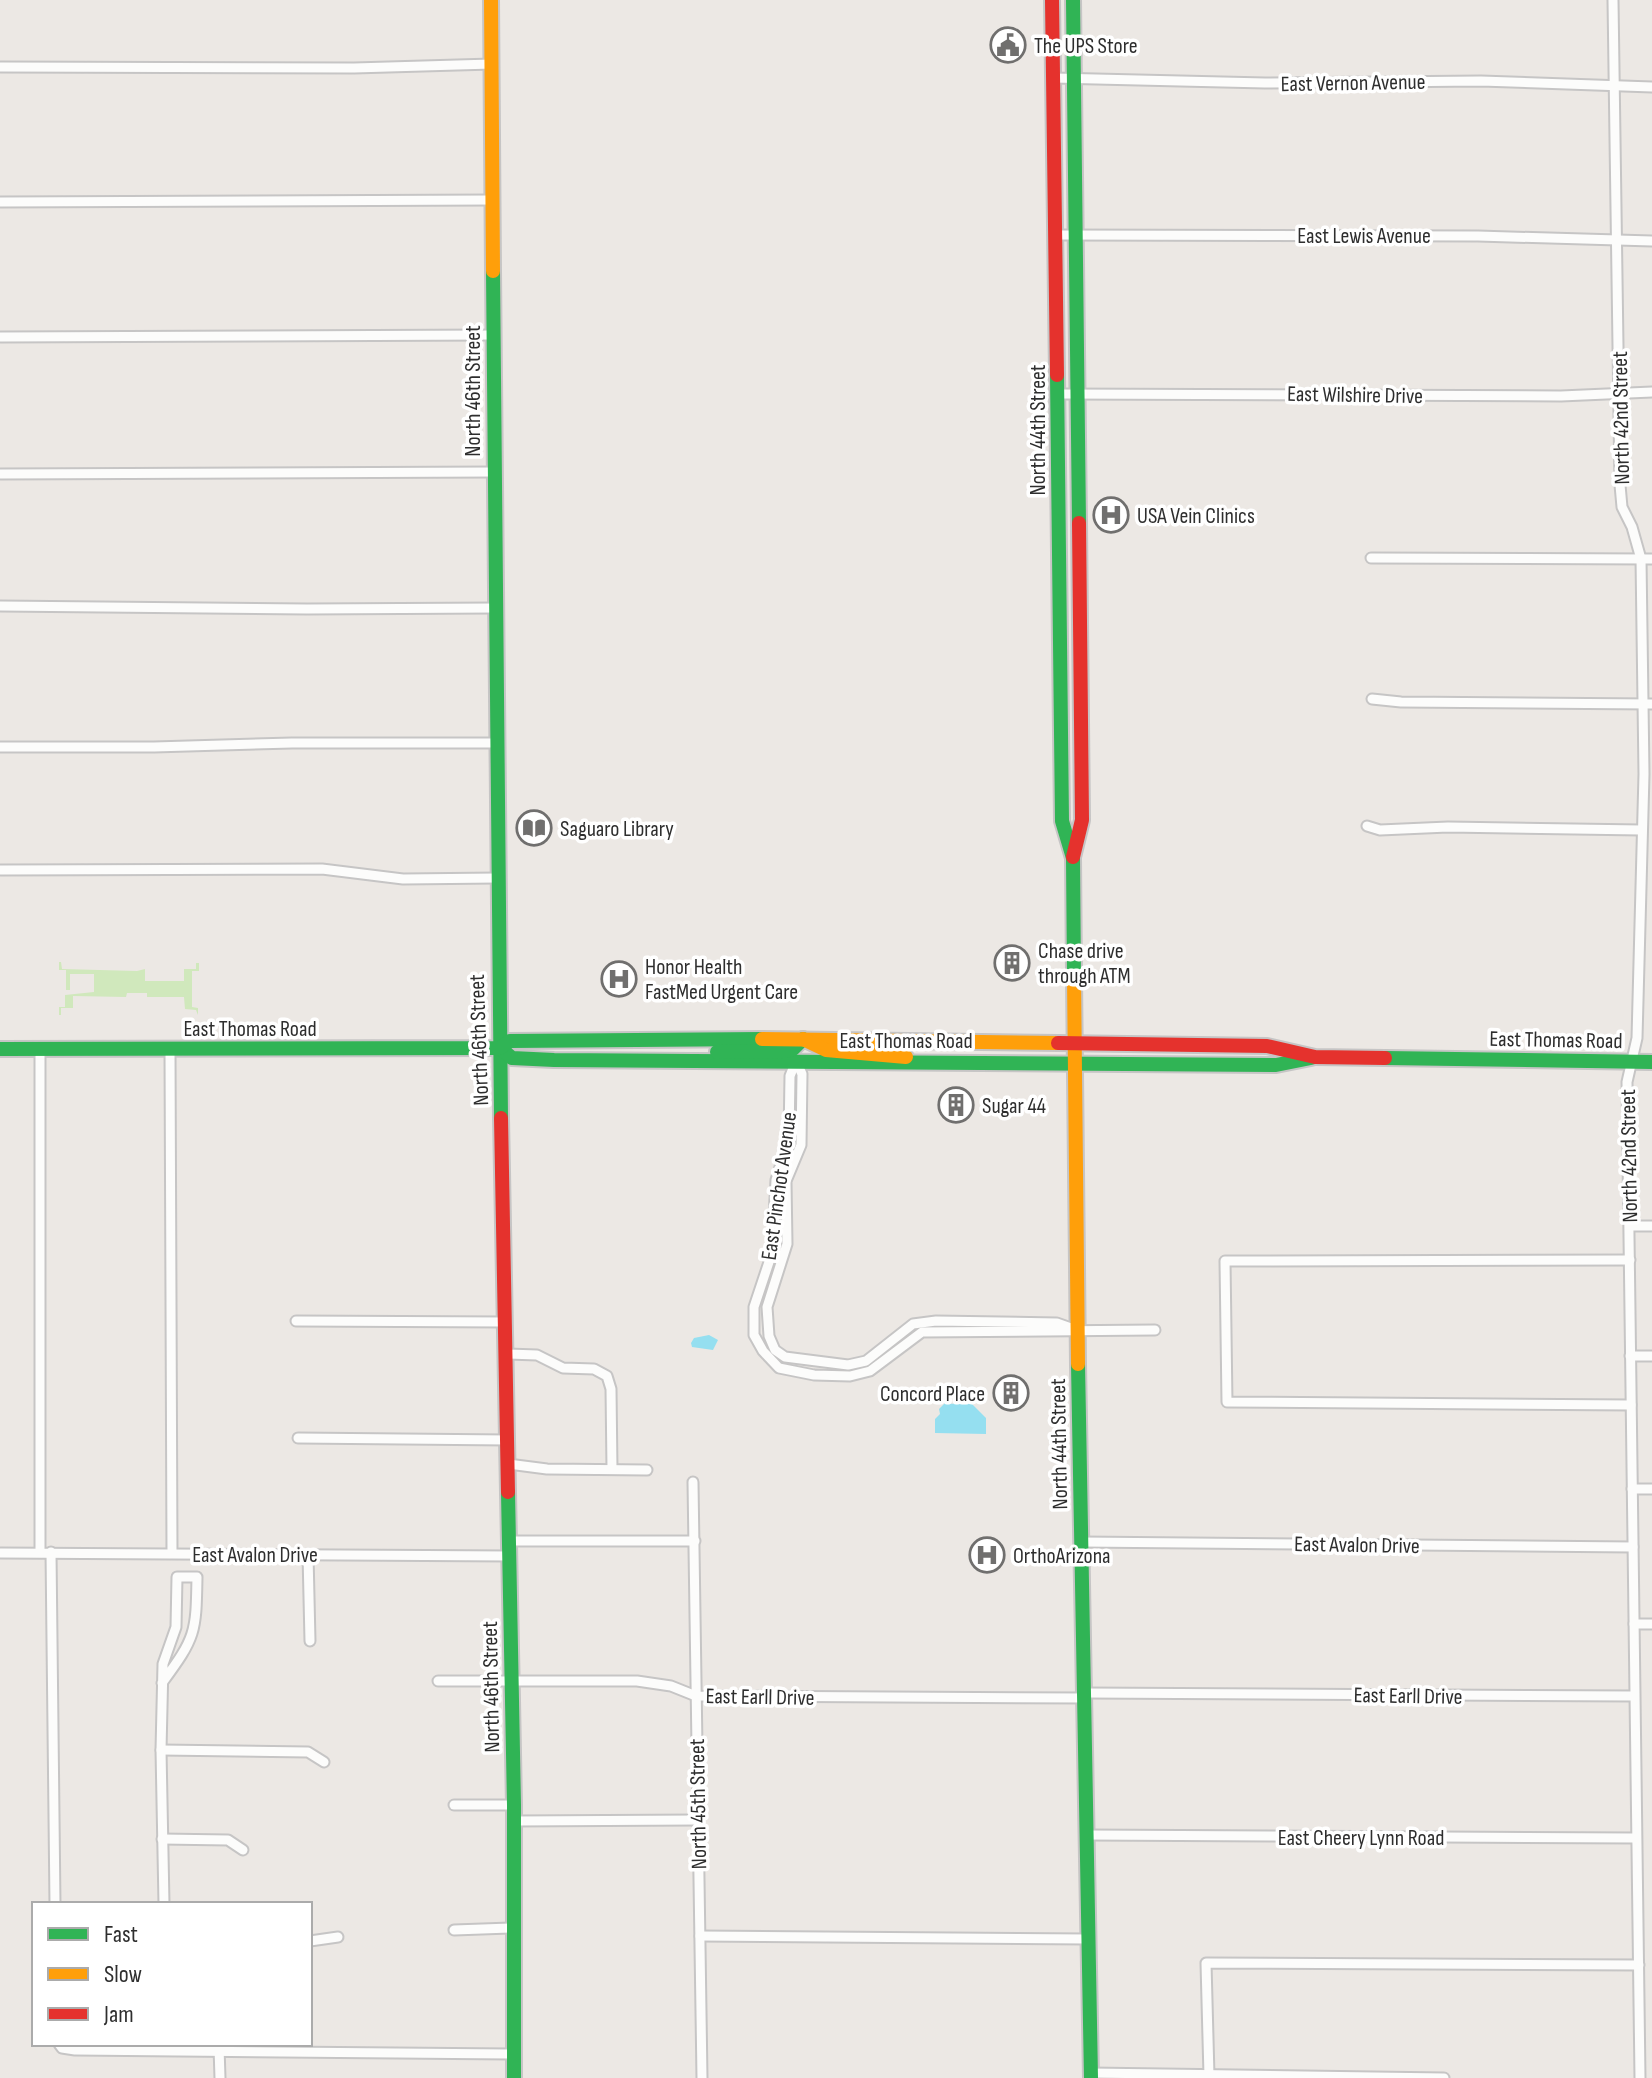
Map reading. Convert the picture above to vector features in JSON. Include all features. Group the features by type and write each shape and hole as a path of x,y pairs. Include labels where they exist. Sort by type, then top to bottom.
{"main road":[{"name":"North 46th Street","path":"491,0 497,878 514,1805 514,2078"},
{"name":"North 44th Street","path":"1052,0 1062,821 1073,858"},
{"name":"North 44th Street","path":"1073,0 1082,820 1073,858 1091,2076"},
{"name":"East Thomas Road","path":"0,1049 500,1048 510,1041 803,1039 1267,1046 1315,1057 1652,1062"},
{"path":"690,1061 720,1051 786,1051 793,1049 803,1039 821,1050 889,1051 922,1062"},
{"name":"East Thomas Road","path":"500,1048 512,1058 690,1061 1276,1065 1315,1057"}],"street":[{"name":"North 42nd Street","path":"1613,0 1622,507 1647,559 1648,704 1641,830 1637,1038 1627,1082 1640,2078"},
{"path":"0,67 354,68 492,64"},
{"name":"East Vernon Avenue","path":"1054,78 1074,81 1265,83 1481,81 1652,87"},
{"path":"0,202 493,200"},
{"name":"East Lewis Avenue","path":"1057,235 1478,236 1652,241"},
{"path":"0,337 494,335"},
{"name":"East Wilshire Drive","path":"1059,394 1485,396 1652,392"},
{"path":"0,474 495,472"},
{"path":"1059,488 1080,488"},
{"path":"1371,558 1647,559"},
{"path":"0,606 496,608"},
{"path":"1372,699 1401,702 1648,704"},
{"path":"0,747 497,743"},
{"path":"1367,826 1380,830 1448,827 1641,830"},
{"path":"1641,848 1652,848"},
{"path":"0,870 322,869 403,879 497,878"},
{"path":"40,1050 46,1552 55,1902"},
{"path":"170,1050 172,1553"},
{"name":"East Pinchot Avenue","path":"796,1061 802,1074 801,1145 786,1181 787,1244 767,1307 769,1336 775,1350 785,1357 848,1365 866,1361 913,1324 936,1321 1057,1323 1078,1331"},
{"name":"East Pinchot Avenue","path":"796,1061 790,1076 789,1138 776,1180 772,1253 754,1307 754,1335 779,1368 814,1375 850,1376 870,1371 922,1332 1155,1330"},
{"path":"1630,1226 1652,1226"},
{"path":"1630,1260 1225,1261 1227,1402 1631,1405"},
{"path":"296,1321 505,1322"},
{"path":"506,1354 537,1355 563,1368 594,1369 607,1376 611,1389 612,1469"},
{"path":"1630,1356 1652,1356"},
{"path":"298,1438 508,1440"},
{"path":"508,1464 547,1469 647,1470"},
{"name":"North 45th Street","path":"693,1482 702,2078"},
{"path":"1632,1489 1652,1489"},
{"name":"East Avalon Drive","path":"0,1553 308,1554 695,1541"},
{"name":"East Avalon Drive","path":"1081,1542 1633,1547"},
{"path":"308,1554 310,1641"},
{"path":"162,1683 195,1632 197,1577 177,1577 176,1627 163,1664 162,1683 161,1750 164,1902"},
{"path":"1634,1624 1652,1624"},
{"name":"East Earll Drive","path":"438,1681 637,1681 671,1686 696,1696 1634,1696"},
{"path":"161,1750 308,1752 324,1762"},
{"path":"454,1805 514,1805"},
{"path":"514,1821 698,1820"},
{"name":"East Cheery Lynn Road","path":"1086,1835 1636,1838"},
{"path":"162,1839 228,1840 243,1850"},
{"path":"454,1930 512,1928"},
{"path":"700,1936 1088,1939"},
{"path":"312,1941 338,1937"},
{"path":"1209,2076 1206,1963 1639,1965"},
{"path":"60,2046 75,2050 219,2047 514,2054"},
{"path":"219,2047 220,2078"},
{"path":"1091,2076 1444,2078"}],"green space":[{"path":"59,962 62,969 145,969 145,981 184,981 184,969 196,969 196,963 199,963 199,971 192,971 192,1007 198,1008 198,1015 196,1010 185,1009 184,997 147,997 147,993 127,993 126,997 73,996 73,1008 61,1008 59,1015 59,1007 65,1007 65,995 94,992 94,974 70,974 70,990 66,990 66,970 59,970"}],"water":[{"path":"709,1335 718,1340 713,1350 692,1347 694,1338"},
{"path":"958,1393 986,1418 986,1434 935,1433 939,1409 947,1401 952,1404 957,1402"}],"traffic: fast":[{"path":"1073,0 1079,523"},
{"path":"493,271 501,1118"},
{"path":"1057,375 1062,821 1073,858 1074,976"},
{"path":"0,1049 500,1048 510,1041 762,1039"},
{"path":"717,1052 786,1051 793,1049 803,1039"},
{"path":"500,1048 512,1058 554,1060 1276,1065 1311,1058"},
{"path":"1385,1058 1652,1062"},
{"path":"1078,1364 1091,2078"},
{"path":"508,1492 514,1805 514,2078"}],"traffic: slow":[{"path":"491,0 493,271"},
{"path":"1074,976 1078,1364"},
{"path":"762,1039 1058,1043"},
{"path":"803,1039 826,1050 906,1057"}],"traffic: jam":[{"path":"1052,0 1057,375"},
{"path":"1073,857 1082,820 1079,523"},
{"path":"1058,1043 1267,1046 1315,1057 1385,1058"},
{"path":"501,1118 508,1492"}],"place":[{"name":"The UPS Store","path":"1008,45"},
{"name":"USA Vein Clinics","path":"1111,515"},
{"name":"Saguaro Library","path":"534,828"},
{"name":"Chase drive through ATM","path":"1012,963"},
{"name":"Honor Health FastMed Urgent Care","path":"619,979"},
{"name":"Sugar 44","path":"956,1105"},
{"name":"Concord Place","path":"1011,1393"},
{"name":"OrthoArizona","path":"987,1555"}]}
